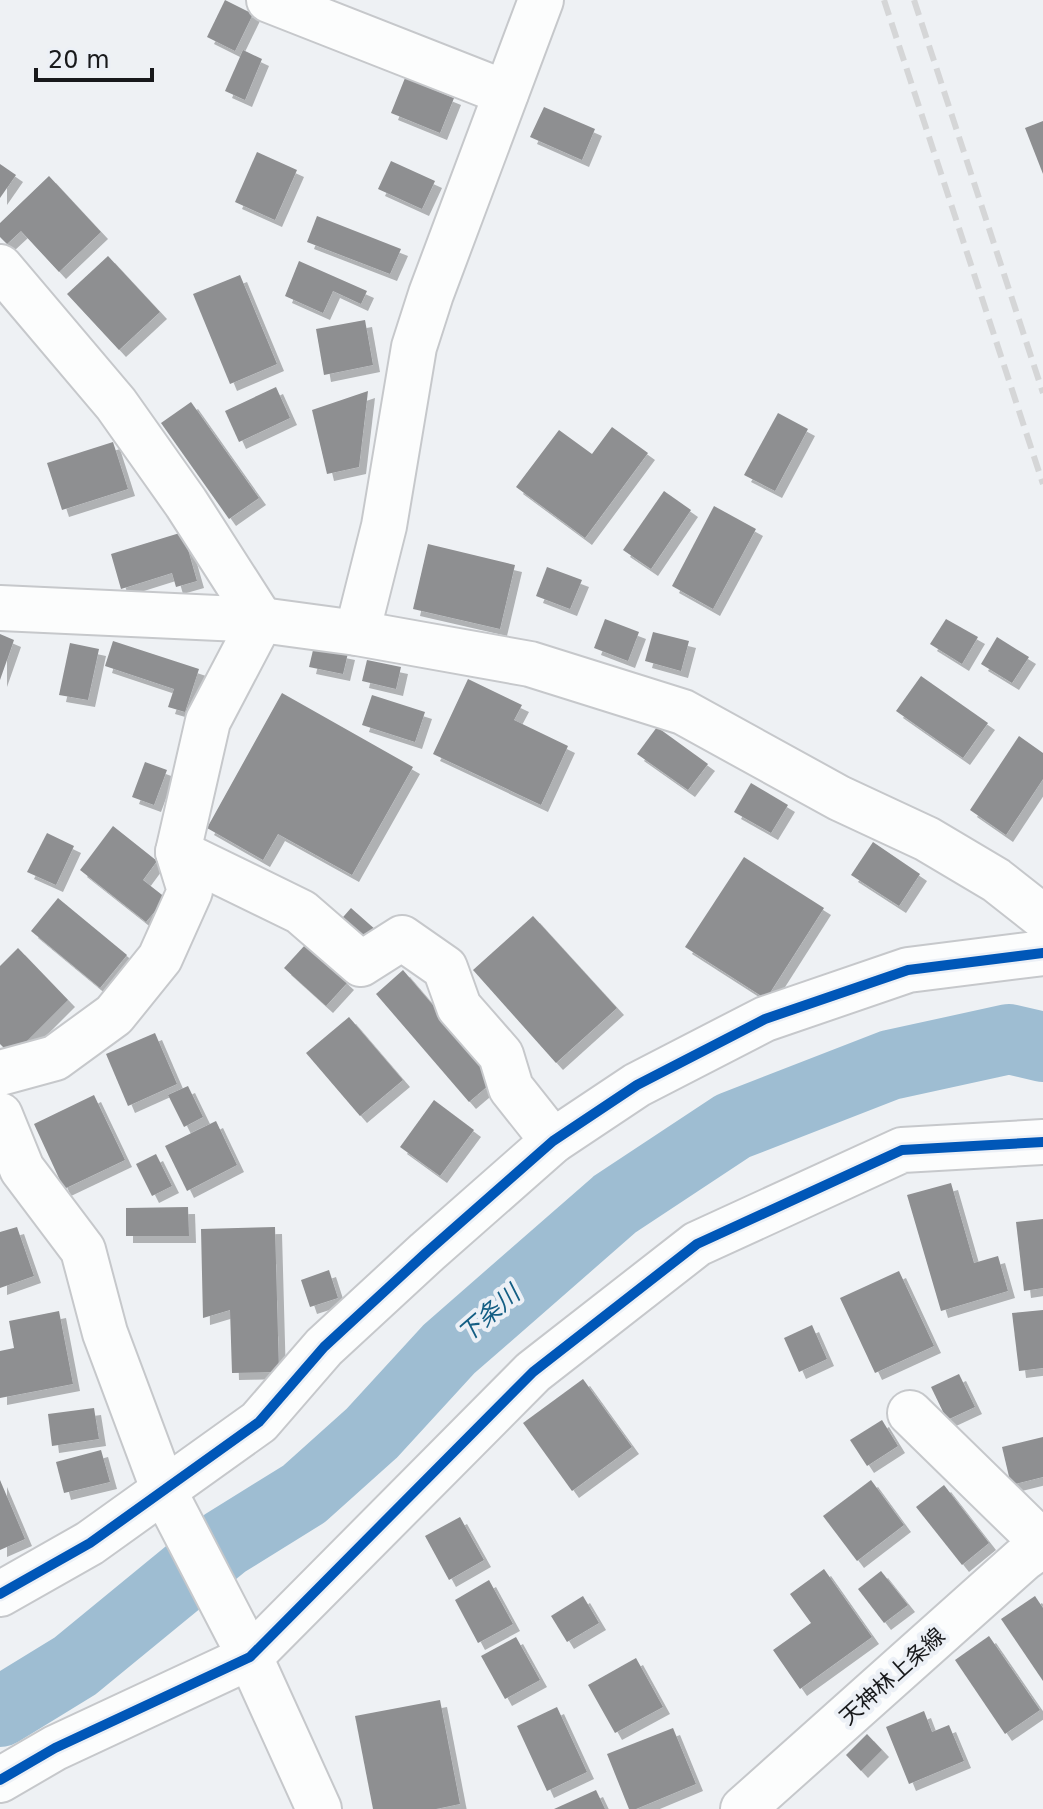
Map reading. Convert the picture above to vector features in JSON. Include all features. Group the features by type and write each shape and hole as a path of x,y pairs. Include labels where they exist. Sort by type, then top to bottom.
{"street":[{"path":"269,0 506,93"},
{"path":"357,633 384,526 414,347 541,0"},
{"path":"0,267 116,404 186,503 261,620"},
{"path":"0,608 261,620 357,633 530,664 683,712 839,798 927,839 996,880 1043,917"},
{"path":"0,1073 55,1058 114,1015 160,958 190,891 178,852 208,721 261,620"},
{"path":"178,852 301,912 361,964 402,938 445,968 459,1007 501,1055 511,1088 553,1141"},
{"path":"0,1594 90,1543 259,1422 324,1347 553,1141 637,1085 765,1019 908,970 1043,953"},
{"path":"0,1115 22,1169 83,1250 105,1333 164,1491 250,1657 319,1809"},
{"path":"0,1780 55,1748 250,1657 533,1372 697,1244 902,1150 1043,1142"},
{"path":"910,1413 1040,1552"},
{"name":"天神林上条線","path":"743,1809 1040,1552"}],"building":[{"path":"225,0 253,14 235,51 207,37"},
{"path":"243,50 262,59 245,100 225,91"},
{"path":"405,78 454,98 440,133 391,113"},
{"path":"544,107 595,129 582,160 530,137"},
{"path":"1043,121 1043,174 1025,128"},
{"path":"257,152 297,170 275,220 235,202"},
{"path":"391,161 435,181 422,209 378,189"},
{"path":"0,164 16,175 0,198"},
{"path":"49,176 101,232 59,272 21,231 7,244 0,237 0,223"},
{"path":"317,216 401,249 390,274 307,242"},
{"path":"108,256 160,312 119,350 67,294"},
{"path":"299,261 367,291 361,304 333,291 323,313 285,296"},
{"path":"240,275 277,364 230,384 193,294"},
{"path":"365,320 373,365 324,375 316,329"},
{"path":"276,387 290,418 239,442 225,411"},
{"path":"368,391 359,467 327,474 312,410"},
{"path":"191,402 259,498 229,519 161,423"},
{"path":"778,413 808,429 775,491 744,475"},
{"path":"612,427 648,453 585,538 516,487 559,430 592,454"},
{"path":"113,442 128,489 62,510 47,463"},
{"path":"664,491 691,510 651,569 623,550"},
{"path":"714,506 756,529 713,609 672,586"},
{"path":"183,532 197,581 176,587 172,573 121,589 111,554"},
{"path":"428,544 515,565 500,629 413,609"},
{"path":"547,567 582,580 570,609 536,596"},
{"path":"605,619 639,632 628,661 594,648"},
{"path":"946,619 978,637 962,664 930,644"},
{"path":"653,632 689,641 681,671 645,661"},
{"path":"0,634 14,640 0,680"},
{"path":"997,637 1029,657 1012,683 981,664"},
{"path":"113,641 199,669 185,712 168,707 174,689 105,666"},
{"path":"70,643 99,649 88,700 59,695"},
{"path":"314,646 348,653 343,674 309,667"},
{"path":"367,660 401,667 396,689 362,681"},
{"path":"921,676 988,723 963,758 896,711"},
{"path":"468,679 522,705 514,720 568,746 541,805 433,754"},
{"path":"282,693 413,767 352,875 278,834 263,860 207,828"},
{"path":"372,695 425,712 415,742 362,725"},
{"path":"657,727 708,764 688,790 637,754"},
{"path":"1019,736 1043,753 1043,779 1006,835 970,810"},
{"path":"145,762 167,770 154,805 132,797"},
{"path":"751,783 788,805 771,833 734,812"},
{"path":"113,826 157,861 143,880 166,898 146,922 80,870"},
{"path":"47,833 74,846 56,885 27,872"},
{"path":"873,842 920,874 899,906 851,875"},
{"path":"744,857 824,908 766,999 685,947"},
{"path":"58,898 127,955 100,988 31,931"},
{"path":"351,908 377,931 363,947 337,924"},
{"path":"533,916 617,1008 556,1063 473,970"},
{"path":"305,945 347,983 326,1006 284,968"},
{"path":"18,948 68,1000 12,1056 0,1044 0,966"},
{"path":"403,970 496,1079 469,1102 376,994"},
{"path":"349,1017 403,1080 360,1116 306,1053"},
{"path":"155,1033 177,1084 128,1106 106,1054"},
{"path":"188,1086 203,1117 184,1127 168,1095"},
{"path":"94,1095 125,1160 64,1189 34,1124"},
{"path":"434,1100 474,1130 440,1176 400,1147"},
{"path":"216,1121 237,1165 187,1191 165,1146"},
{"path":"156,1154 172,1186 152,1196 136,1164"},
{"path":"951,1183 974,1263 998,1256 1008,1291 941,1311 907,1195"},
{"path":"188,1207 189,1236 126,1236 126,1208"},
{"path":"1043,1219 1043,1288 1024,1291 1016,1222"},
{"path":"17,1227 34,1276 0,1288 0,1232"},
{"path":"275,1227 279,1372 232,1373 230,1310 203,1318 201,1229"},
{"path":"329,1270 338,1298 310,1307 301,1280"},
{"path":"899,1271 934,1346 875,1373 840,1298"},
{"path":"1043,1310 1043,1368 1019,1371 1012,1313"},
{"path":"59,1311 73,1384 0,1398 0,1351 14,1348 9,1321"},
{"path":"812,1325 827,1359 799,1372 784,1338"},
{"path":"959,1374 975,1407 947,1420 931,1387"},
{"path":"583,1379 632,1447 572,1491 523,1423"},
{"path":"94,1408 99,1439 52,1446 48,1414"},
{"path":"882,1420 898,1446 867,1466 850,1440"},
{"path":"1043,1437 1043,1477 1011,1485 1002,1447"},
{"path":"101,1450 110,1482 64,1493 56,1462"},
{"path":"0,1480 25,1539 0,1550"},
{"path":"871,1480 904,1525 857,1561 823,1516"},
{"path":"944,1485 989,1543 962,1565 916,1507"},
{"path":"460,1517 484,1560 449,1580 425,1536"},
{"path":"824,1569 872,1637 800,1689 773,1650 811,1623 790,1594"},
{"path":"881,1571 908,1605 884,1623 858,1589"},
{"path":"489,1580 513,1624 478,1643 455,1600"},
{"path":"583,1596 599,1623 567,1642 551,1616"},
{"path":"1035,1596 1043,1608 1043,1681 1001,1619"},
{"path":"989,1636 1040,1710 1005,1734 955,1660"},
{"path":"516,1637 540,1680 505,1699 481,1656"},
{"path":"636,1658 663,1707 615,1733 588,1685"},
{"path":"440,1700 460,1804 436,1809 373,1809 355,1716"},
{"path":"557,1707 587,1772 547,1791 517,1726"},
{"path":"924,1711 932,1732 949,1725 964,1761 909,1784 886,1727"},
{"path":"673,1728 696,1784 636,1809 629,1809 607,1754"},
{"path":"867,1734 882,1750 861,1771 846,1755"},
{"path":"596,1790 605,1809 554,1809"}],"waterway":[{"name":"下条川","path":"0,1712 75,1666 225,1543 304,1494 372,1433 449,1349 615,1204 733,1126 890,1065 1009,1039 1043,1047"}],"railway":[{"path":"884,0 1043,484"},
{"path":"914,0 1043,393"}],"cycle path":[{"path":"0,1594 90,1543 259,1422 324,1347 427,1252 553,1141 637,1085 765,1019 908,970 1043,953"},
{"path":"0,1780 55,1748 250,1657 533,1372 697,1244 902,1150 1043,1142"}]}
